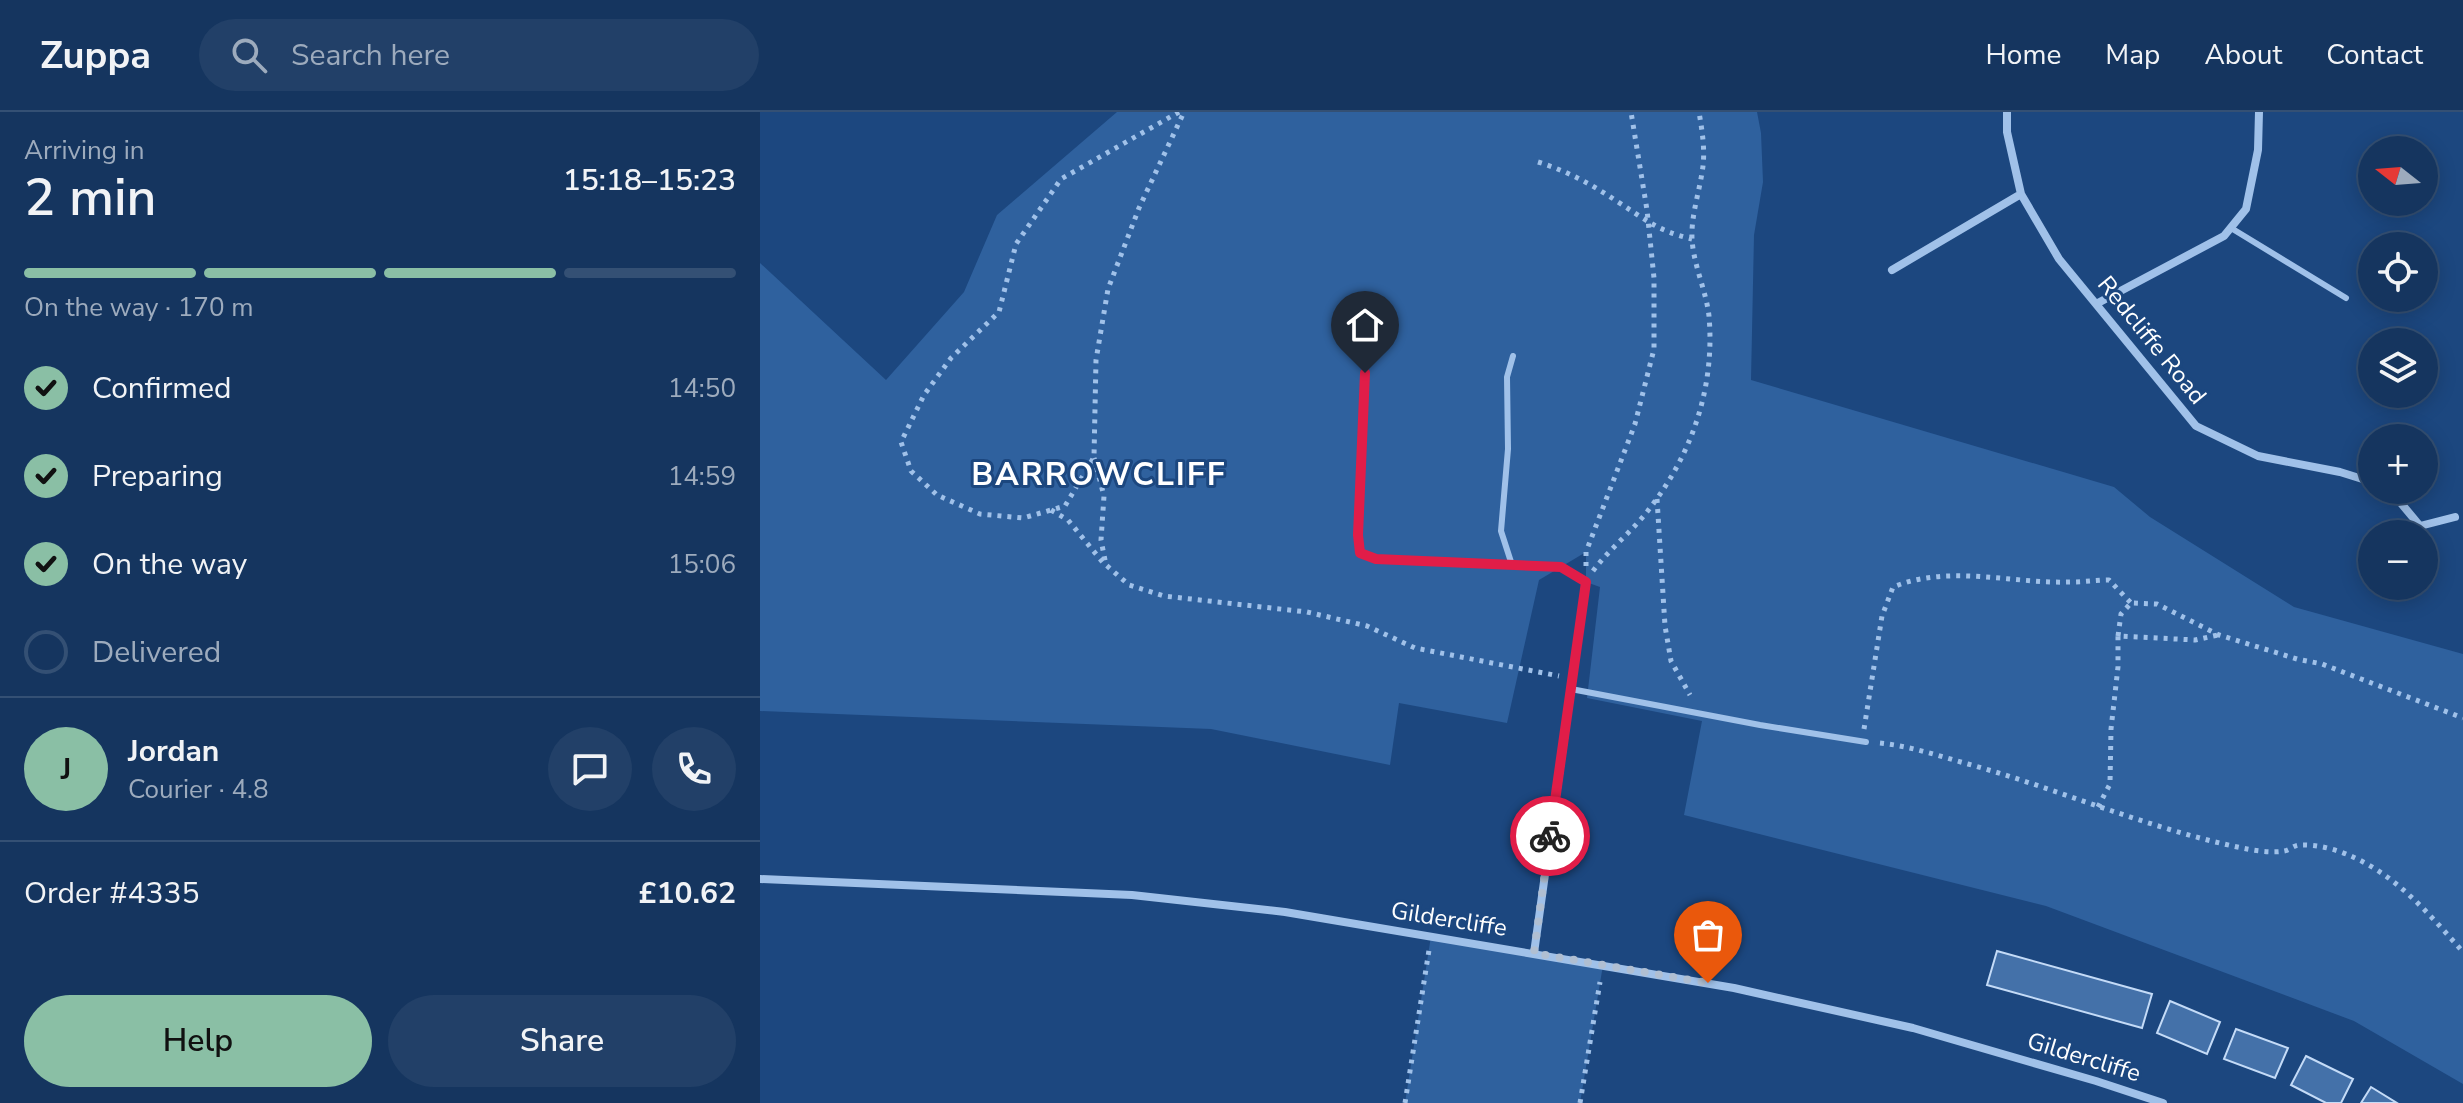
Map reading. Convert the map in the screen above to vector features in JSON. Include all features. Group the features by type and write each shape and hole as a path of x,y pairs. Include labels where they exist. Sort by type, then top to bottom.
{"street":[{"name":"Redcliffe Road","path":"2007,112 2007,132 2021,194 2059,259 2196,426 2258,456 2358,478"},
{"path":"2096,304 2224,236 2231,228 2246,209 2258,150 2259,112"},
{"path":"1892,270 2021,194"},
{"path":"2438,523 2455,517"},
{"path":"1534,953 1586,582"},
{"name":"Gildercliffe","path":"760,879 1132,895 1285,912 1734,988 1913,1028 2163,1103"}],"lane":[{"path":"2231,228 2346,298"},
{"path":"1512,565 1501,531 1508,449 1507,377 1513,356"},
{"path":"1365,373 1358,535 1360,553 1376,559 1561,567 1586,582"},
{"path":"1571,684 1708,715 1864,742"}],"path":[{"path":"1094,457 1065,506 1023,518 980,514 937,495 911,471 901,442 924,395 951,358 999,312 1016,244 1061,179 1182,112"},
{"path":"1106,565 1101,540 1104,496 1094,457 1096,360 1108,289 1139,208 1182,112"},
{"path":"1586,582 1586,552 1635,424 1654,349 1654,278 1631,112"},
{"path":"1586,582 1606,554 1629,533 1657,498 1687,448 1708,383 1708,312 1692,239 1703,164 1703,132 1699,112"},
{"path":"1538,162 1583,181 1648,224 1692,239"},
{"path":"1657,498 1665,626 1671,661 1692,698 1708,715"},
{"path":"1051,510 1068,520 1106,565 1129,585 1164,596 1307,612 1367,626 1415,648 1571,684"},
{"path":"2463,718 2322,664 2219,635 2157,604 2131,603 2109,580 2071,582 1959,576 1913,579 1893,587 1882,616 1864,742 1899,745 1968,764 2197,838 2252,850 2283,851 2298,844 2353,856 2415,900 2463,952"},
{"path":"2098,807 2110,784 2118,636 2121,614 2131,603"},
{"path":"2118,636 2195,640 2219,635"},
{"path":"1405,1103 1431,936"},
{"path":"1580,1103 1603,965"}],"shaded area":[{"path":"1117,112 1757,112 1763,182 1754,235 1751,380 2114,487 2150,517 2294,607 2463,654 2463,1084 2354,1021 2046,906 1684,815 1702,721 1587,698 1600,587 1586,582 1586,552 1539,580 1507,723 1399,703 1390,765 1211,729 760,711 760,263 886,380 964,292 997,215"},
{"path":"1431,936 1603,965 1580,1103 1405,1103"}],"building":[{"path":"1997,951 2152,994 2142,1028 1987,985"},
{"path":"2170,1001 2220,1022 2207,1054 2157,1033"},
{"path":"2236,1029 2288,1048 2275,1078 2224,1059"},
{"path":"2306,1056 2353,1079 2341,1103 2326,1103 2291,1085"},
{"path":"2371,1087 2397,1103 2361,1103"}],"way so far":[{"path":"1550,836 1534,953 1708,983"}],"district":[{"name":"BARROWCLIFF","path":"1099,474"}],"route":[{"path":"1365,373 1358,535 1360,553 1376,559 1561,567 1586,582 1550,836"}]}
